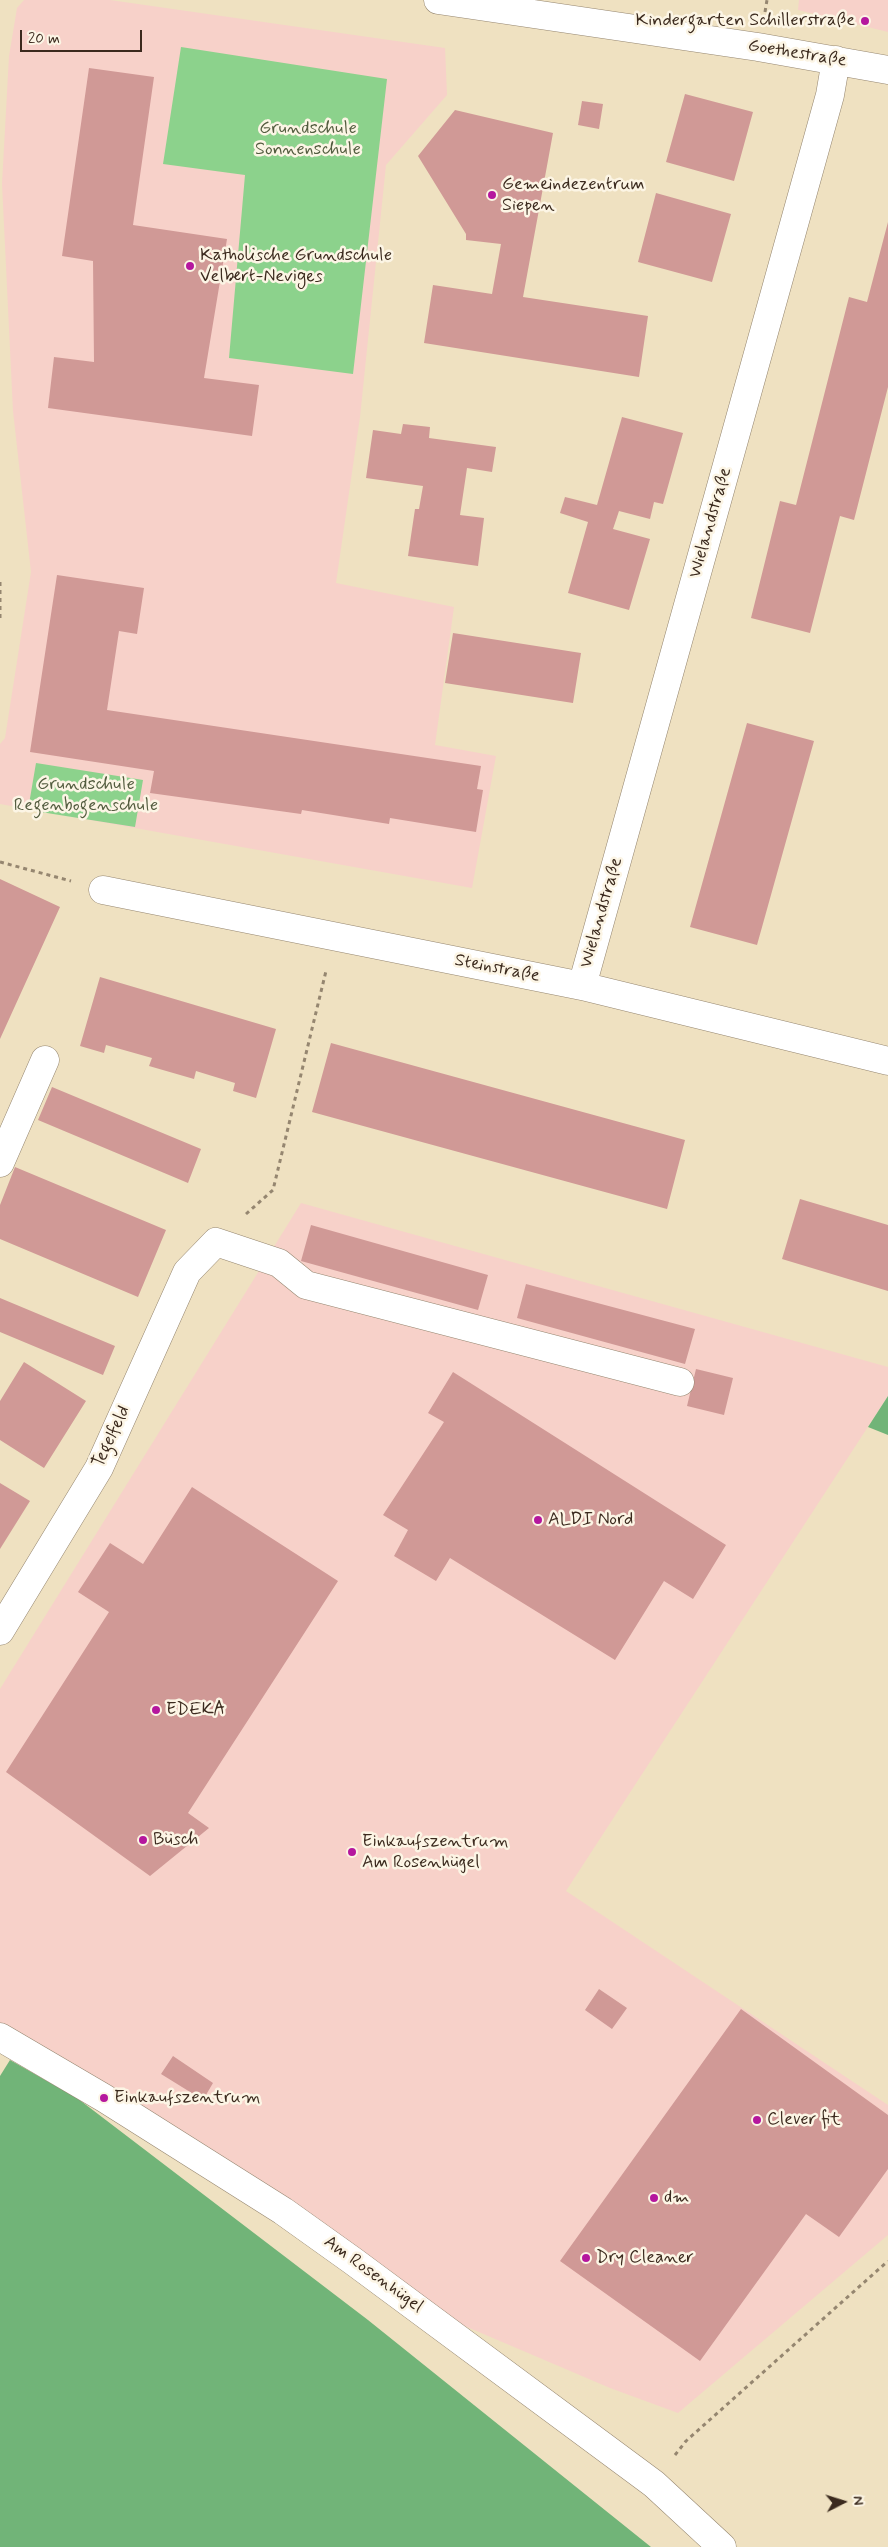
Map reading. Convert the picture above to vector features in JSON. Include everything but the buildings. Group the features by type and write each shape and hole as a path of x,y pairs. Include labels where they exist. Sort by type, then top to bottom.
{"street":[{"name":"Goethestraße","path":"438,0 836,60 888,70"},
{"name":"Wielandstraße","path":"582,986 830,95 836,60"},
{"name":"Steinstraße","path":"103,890 582,986 888,1061"},
{"path":"0,1163 45,1060"},
{"path":"216,1242 279,1263 306,1286 680,1382"},
{"name":"Tegelfeld","path":"0,1631 99,1468 187,1272 216,1242"},
{"name":"Am Rosenhügel","path":"0,2038 104,2098 283,2211 436,2321 654,2484 722,2547"}],"path":[{"path":"0,582 0,621"},
{"path":"0,862 103,890"},
{"path":"216,1242 273,1190 335,936"},
{"path":"654,2484 686,2441 888,2262"}],"shaded area":[{"path":"24,0 110,0 445,48 447,95 386,165 360,417 336,583 454,607 435,745 496,756 472,888 0,804 0,744 5,738 31,572 13,411 2,184 9,56 17,8"},
{"name":"Kindergarten Schillerstraße","path":"799,0 888,0 888,32 798,10"},
{"path":"301,1203 888,1367 888,1396 566,1891 888,2105 888,2235 678,2413 610,2388 439,2315 90,2076 0,2023 0,1689"}],"green space":[{"name":"Grundschule Sonnenschule","path":"181,47 387,79 353,374 229,358 245,175 163,164"},
{"name":"Grundschule Regenbogenschule","path":"36,763 143,780 135,827 28,810"},
{"path":"888,1396 888,1435 868,1427"},
{"path":"10,2060 77,2098 368,2320 651,2547 0,2547 0,2076"}],"place":[{"name":"Kindergarten Schillerstraße","path":"865,21"},
{"name":"Gemeindezentrum Siepen","path":"492,195"},
{"name":"Katholische Grundschule Velbert-Neviges","path":"190,266"},
{"name":"ALDI Nord","path":"538,1520"},
{"name":"EDEKA","path":"156,1710"},
{"name":"Büsch","path":"143,1840"},
{"name":"Einkaufszentrum Am Rosenhügel","path":"352,1852"},
{"name":"Einkaufszentrum","path":"104,2098"},
{"name":"Clever fit","path":"757,2120"},
{"name":"dm","path":"654,2198"},
{"name":"Dry Cleaner","path":"586,2258"}]}
